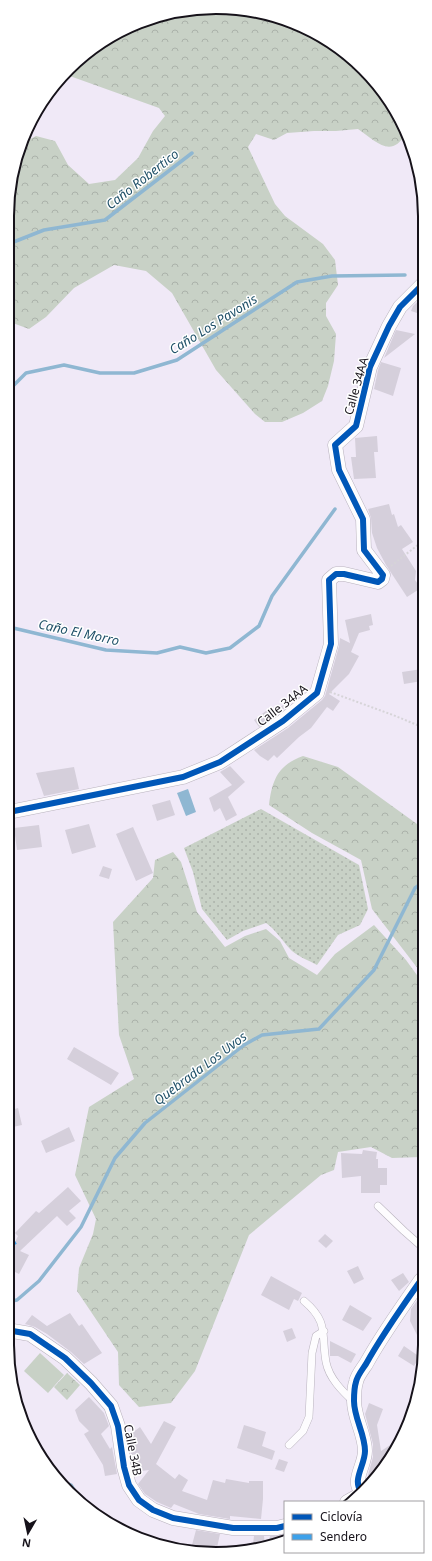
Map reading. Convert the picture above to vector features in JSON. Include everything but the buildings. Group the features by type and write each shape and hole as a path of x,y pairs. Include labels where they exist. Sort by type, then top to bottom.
{"street":[{"name":"Calle 34AA","path":"14,811 183,777 220,762 283,721 317,693 331,644 329,580 336,574 344,574 378,582 382,579 382,573 364,550 363,519 339,470 335,445 356,426 370,367 388,326 400,307 418,289"},
{"path":"359,1488 357,1479 364,1458 364,1444 354,1402 356,1381 373,1351 418,1284"},
{"name":"Calle 34B","path":"14,1331 30,1334 65,1358 111,1406 118,1426 124,1467 129,1484 139,1500 153,1510 173,1518 233,1528 276,1528 284,1526"}],"lane":[{"path":"378,1206 418,1244"},
{"path":"304,1300 318,1317 324,1331 326,1363 338,1388 354,1402"},
{"path":"289,1445 303,1431 309,1417 312,1353 316,1336 324,1331"}],"path":[{"path":"382,573 418,544"},
{"path":"318,687 393,714 417,725"}],"green space":[{"path":"203,14 229,14 268,21 293,29 328,48 349,64 368,83 391,115 402,138 395,145 389,147 377,143 358,129 287,133 274,140 256,134 248,147 275,204 285,216 323,244 335,260 338,285 326,303 326,316 336,334 334,361 328,386 322,401 303,413 282,422 265,422 255,414 216,370 172,293 146,271 114,265 74,288 46,317 29,329 14,323 14,203 21,164 29,140 36,136 55,141 68,165 89,184 115,180 138,158 153,131 165,116 159,108 70,76 104,48 139,29 177,18"},
{"path":"303,756 338,767 418,824 418,969 372,909 361,860 312,833 269,805 274,781 282,769 294,760"},
{"path":"261,809 359,865 368,909 360,925 338,935 317,965 292,951 266,923 243,931 227,940 202,909 193,872 184,848"},
{"path":"173,852 181,862 197,912 225,947 245,936 266,929 280,941 289,958 317,975 335,954 374,925 406,960 418,976 418,1157 392,1158 371,1147 338,1152 334,1170 321,1175 249,1235 195,1371 171,1403 139,1407 119,1385 118,1352 77,1291 79,1268 93,1234 96,1219 75,1175 89,1107 134,1079 119,1035 113,922 153,878 155,860"},
{"path":"40,1353 64,1375 48,1393 24,1371"},
{"path":"67,1373 80,1385 67,1400 54,1387"}],"water":[{"path":"188,789 196,812 186,816 177,793"}],"waterway":[{"name":"Caño Robertico","path":"14,242 44,230 105,220 192,153"},
{"name":"Caño Los Pavonis","path":"14,385 26,373 64,365 100,373 134,373 177,360 297,282 332,276 405,275"},
{"name":"Caño El Morro","path":"14,628 106,650 157,653 180,647 206,653 230,648 259,626 272,596 335,509"},
{"name":"Quebrada Los Uvos","path":"14,1301 17,1300 39,1281 81,1227 115,1158 145,1123 244,1045 262,1035 319,1029 374,970 415,888 418,886"},
{"path":"70,1485 73,1487"}],"marked path":[{"path":"14,1243 18,1240"}],"cycle path":[{"path":"14,811 183,777 220,762 283,721 317,693 331,644 329,580 336,574 344,574 378,582 382,579 383,575 364,550 363,519 339,470 335,445 356,426 370,367 389,326 400,307 418,289"},
{"path":"359,1488 358,1477 363,1462 365,1445 354,1407 354,1392 357,1380 385,1332 418,1284"},
{"path":"14,1331 30,1334 65,1358 91,1383 111,1406 118,1426 124,1467 129,1485 139,1500 153,1510 173,1518 233,1528 277,1528 284,1526"}]}
